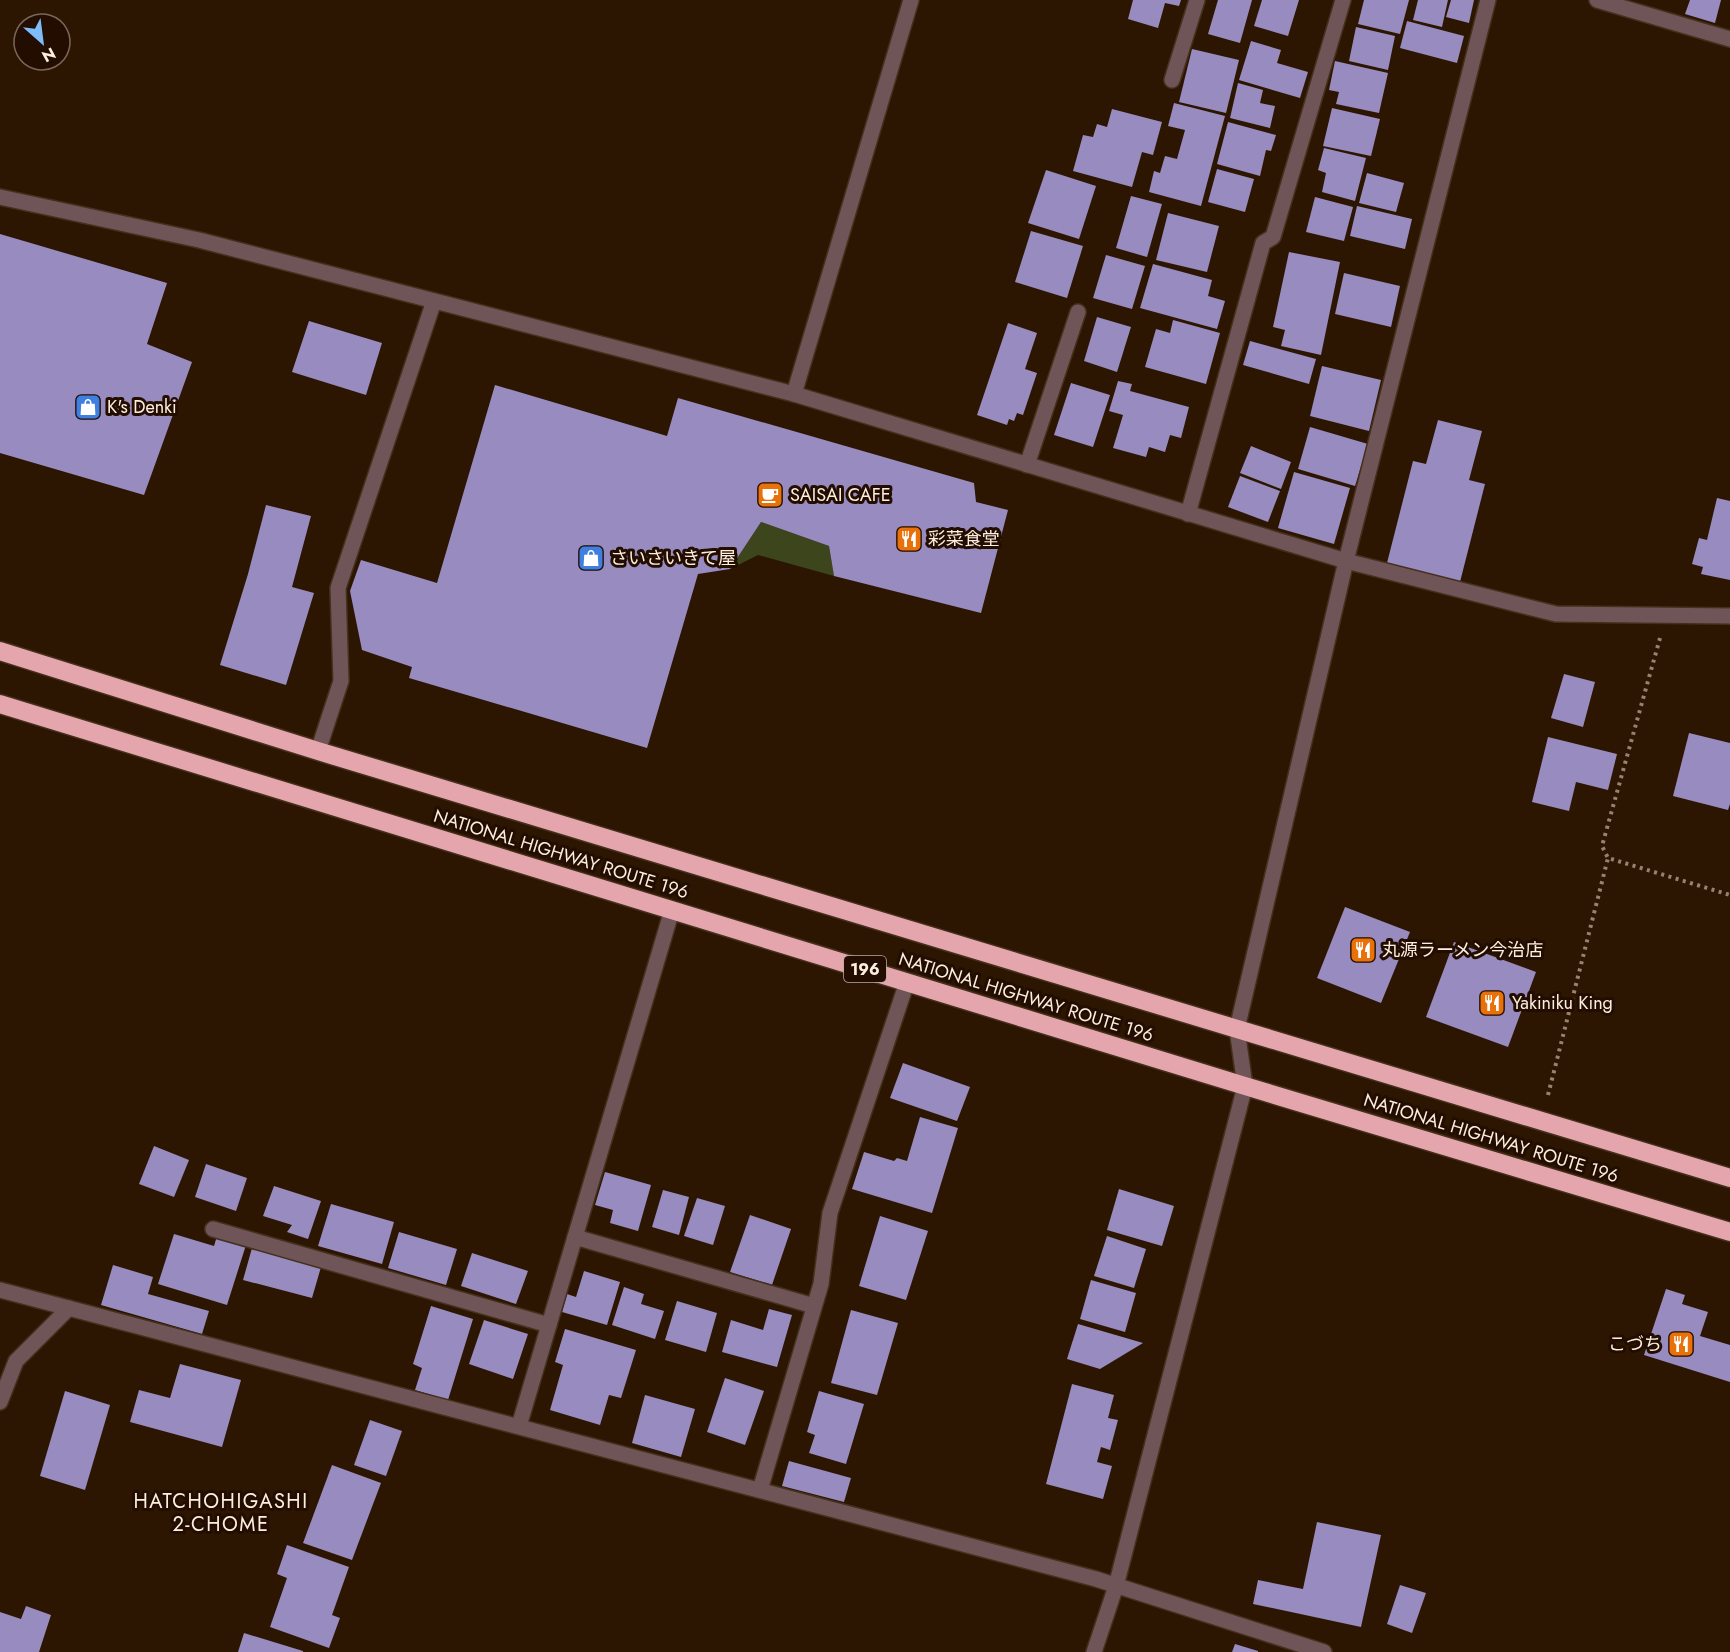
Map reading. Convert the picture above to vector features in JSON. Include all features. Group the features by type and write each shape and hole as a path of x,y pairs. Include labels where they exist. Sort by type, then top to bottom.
{"highway":[{"name":"NATIONAL HIGHWAY ROUTE 196","path":"0,651 318,751 1730,1178"},
{"name":"NATIONAL HIGHWAY ROUTE 196","path":"0,704 1245,1086 1730,1232"}],"street":[{"path":"794,394 911,0"},
{"path":"1172,80 1197,0"},
{"path":"1188,514 1263,243 1273,237 1343,0"},
{"path":"1094,1652 1116,1586 1245,1086 1237,1029 1346,561 1488,0"},
{"path":"1597,0 1643,7 1730,39"},
{"path":"0,198 200,240 794,394 1346,561 1556,614 1730,616"},
{"path":"318,751 341,681 338,588 434,301"},
{"path":"1027,465 1077,312"},
{"path":"519,1426 672,910"},
{"path":"759,1490 820,1284 830,1213 907,982"},
{"path":"213,1229 549,1325"},
{"path":"575,1236 814,1306"},
{"path":"0,1290 1116,1586 1307,1650 1324,1652"},
{"path":"0,1402 16,1361 69,1308"}],"path":[{"path":"1541,1121 1608,858 1602,846 1667,614"},
{"path":"1608,858 1730,895"}],"green space":[{"path":"761,522 829,546 834,576 758,555 730,569"}],"building":[{"path":"1133,0 1181,0 1179,6 1165,3 1158,28 1128,19"},
{"path":"1218,0 1252,0 1240,43 1208,34"},
{"path":"1262,0 1299,0 1288,36 1254,26"},
{"path":"1364,0 1409,0 1400,34 1358,24"},
{"path":"1418,0 1448,0 1442,27 1413,20"},
{"path":"1451,0 1474,0 1469,23 1446,17"},
{"path":"1690,0 1721,0 1715,23 1685,14"},
{"path":"1407,21 1464,36 1457,63 1400,48"},
{"path":"1356,27 1395,36 1388,70 1349,61"},
{"path":"1251,41 1281,50 1277,63 1308,72 1300,98 1239,80"},
{"path":"1192,49 1239,60 1226,113 1179,102"},
{"path":"1335,61 1388,73 1379,113 1336,104 1339,92 1329,90"},
{"path":"1238,83 1263,90 1260,103 1275,106 1270,128 1230,118"},
{"path":"1174,103 1225,116 1201,206 1149,192 1154,171 1160,173 1165,156 1177,159 1185,130 1168,126"},
{"path":"1332,108 1380,119 1371,156 1323,146"},
{"path":"1112,109 1162,122 1153,155 1142,152 1132,187 1073,171 1083,135 1093,137 1097,124 1107,127"},
{"path":"1228,122 1276,135 1271,151 1266,150 1260,176 1217,164"},
{"path":"1324,148 1366,158 1355,201 1322,192 1326,173 1318,170"},
{"path":"1217,169 1254,179 1245,212 1208,202"},
{"path":"1046,170 1096,186 1079,239 1028,223"},
{"path":"1367,173 1404,183 1396,212 1359,203"},
{"path":"1131,196 1162,204 1147,257 1116,248"},
{"path":"1315,197 1353,207 1344,241 1306,232"},
{"path":"1357,206 1412,219 1405,249 1350,236"},
{"path":"1168,213 1219,226 1207,272 1156,260"},
{"path":"1031,231 1083,246 1067,298 1015,282"},
{"name":"K's Denki","path":"0,234 167,283 147,344 192,362 144,495 0,453"},
{"path":"1289,252 1340,262 1321,355 1281,346 1285,330 1273,327"},
{"path":"1106,255 1145,266 1132,309 1093,298"},
{"path":"1153,264 1212,280 1208,296 1225,301 1217,329 1140,308"},
{"path":"1344,273 1400,286 1391,327 1335,314"},
{"path":"1097,317 1131,327 1117,372 1084,361"},
{"path":"1173,320 1220,333 1206,384 1145,367 1156,329 1170,333"},
{"path":"309,321 382,343 366,395 292,372"},
{"path":"1008,323 1037,333 1025,369 1037,373 1023,415 1017,413 1014,421 1009,419 1007,425 977,415"},
{"path":"1250,341 1316,359 1309,384 1243,365"},
{"path":"1322,366 1381,380 1369,431 1310,416"},
{"path":"1118,381 1132,384 1130,391 1189,407 1181,438 1170,435 1165,452 1149,447 1146,457 1113,448 1123,415 1109,411"},
{"path":"1071,383 1110,395 1093,447 1054,435"},
{"name":"さいさいきて屋","path":"495,385 667,436 678,398 974,483 976,502 1008,510 981,613 834,576 829,546 761,522 730,569 698,574 647,748 409,678 412,667 362,650 350,591 361,560 437,583"},
{"path":"1438,420 1482,431 1469,480 1485,484 1460,582 1387,563 1413,461 1426,464"},
{"path":"1310,427 1368,444 1355,486 1298,469"},
{"path":"1251,446 1291,462 1281,489 1240,473"},
{"path":"1294,472 1350,488 1334,544 1278,528"},
{"path":"1240,476 1280,491 1268,522 1228,507"},
{"path":"1717,498 1730,501 1730,580 1701,574 1703,567 1692,564 1699,538 1707,540"},
{"path":"266,505 311,516 292,587 314,593 286,685 220,665"},
{"path":"1564,674 1595,682 1583,727 1551,718"},
{"path":"1689,733 1730,743 1730,804 1728,810 1673,796"},
{"path":"1548,737 1617,754 1608,790 1576,782 1569,811 1532,802"},
{"path":"1345,907 1410,932 1381,1003 1317,978"},
{"path":"1454,942 1536,972 1508,1047 1426,1017"},
{"path":"903,1063 970,1087 957,1121 890,1098"},
{"path":"920,1117 958,1128 932,1213 852,1189 864,1152 894,1161 897,1158 907,1161"},
{"path":"154,1146 189,1160 174,1197 139,1184"},
{"path":"206,1164 247,1178 236,1211 195,1197"},
{"path":"605,1172 651,1185 638,1231 610,1223 613,1210 595,1205"},
{"path":"274,1186 321,1201 308,1239 287,1232 292,1225 263,1216"},
{"path":"1119,1189 1174,1206 1162,1246 1107,1230"},
{"path":"663,1190 689,1197 679,1235 652,1227"},
{"path":"697,1198 725,1206 713,1245 684,1236"},
{"path":"331,1204 394,1222 382,1264 318,1246"},
{"path":"750,1215 791,1229 772,1285 730,1272"},
{"path":"880,1216 928,1231 906,1300 859,1286"},
{"path":"399,1232 457,1249 446,1285 388,1268"},
{"path":"174,1234 214,1246 217,1236 246,1245 227,1305 158,1284"},
{"path":"1107,1236 1146,1249 1134,1288 1094,1276"},
{"path":"252,1248 321,1267 312,1298 243,1280"},
{"path":"472,1253 528,1271 516,1304 461,1286"},
{"path":"113,1265 153,1277 148,1294 209,1311 202,1334 101,1305"},
{"path":"584,1271 620,1282 607,1325 562,1312 567,1294 576,1297"},
{"path":"1091,1280 1136,1293 1125,1332 1080,1319"},
{"path":"624,1287 644,1294 641,1304 664,1311 655,1339 612,1325"},
{"path":"1666,1289 1685,1295 1682,1304 1708,1312 1700,1336 1730,1345 1730,1382 1644,1355"},
{"path":"677,1301 717,1313 706,1352 665,1340"},
{"path":"431,1306 473,1319 448,1400 415,1390 422,1368 413,1364"},
{"path":"769,1309 792,1315 777,1367 722,1352 731,1320 763,1330"},
{"path":"851,1310 898,1323 877,1395 831,1383"},
{"path":"484,1320 528,1334 513,1379 469,1364"},
{"path":"1078,1324 1143,1343 1100,1369 1067,1359"},
{"path":"565,1329 636,1350 621,1398 609,1395 600,1425 550,1410 563,1365 555,1362"},
{"path":"180,1364 241,1380 222,1447 130,1422 139,1390 170,1398"},
{"path":"725,1378 764,1391 745,1445 707,1432"},
{"path":"1072,1384 1114,1395 1108,1418 1118,1420 1110,1450 1101,1447 1097,1462 1112,1466 1103,1499 1046,1484"},
{"path":"65,1391 110,1405 85,1490 40,1476"},
{"path":"819,1391 864,1404 846,1464 809,1453 815,1435 807,1432"},
{"path":"645,1395 695,1409 681,1457 632,1443"},
{"path":"370,1420 402,1431 386,1476 354,1465"},
{"path":"789,1461 851,1478 844,1502 782,1486"},
{"path":"332,1465 381,1483 352,1560 303,1543"},
{"path":"1317,1522 1381,1535 1361,1627 1253,1604 1258,1580 1303,1589"},
{"path":"287,1545 349,1567 332,1615 340,1618 329,1648 270,1627 287,1578 277,1574"},
{"path":"1400,1585 1426,1593 1412,1633 1387,1624"},
{"path":"26,1606 51,1615 39,1652 0,1652 0,1612 21,1619"},
{"path":"244,1633 303,1651 303,1652 238,1652"},
{"path":"1235,1644 1258,1651 1258,1652 1232,1652"}],"place":[{"name":"K's Denki","path":"88,407"},
{"name":"SAISAI CAFE","path":"770,495"},
{"name":"彩菜食堂","path":"909,539"},
{"name":"さいさいきて屋","path":"591,558"},
{"name":"丸源ラーメン今治店","path":"1363,950"},
{"name":"Yakiniku King","path":"1492,1003"},
{"name":"こづち","path":"1681,1344"}],"district":[{"name":"HATCHOHIGASHI 2-CHOME","path":"221,1512"}]}
